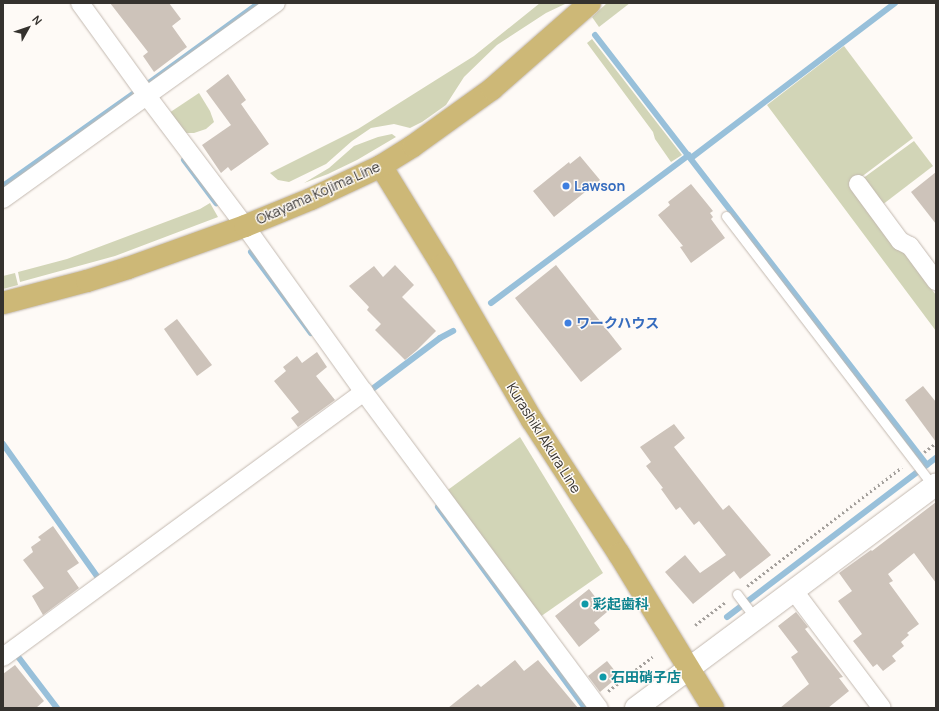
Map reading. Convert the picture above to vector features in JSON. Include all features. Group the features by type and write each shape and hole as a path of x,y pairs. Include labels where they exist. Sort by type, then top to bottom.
{"main road":[{"name":"Okayama Kojima Line","path":"3,303 87,281 128,268 245,226 311,199 381,166 413,146 492,88 590,3"},
{"name":"Kurashiki Akura Line","path":"381,166 442,265 528,414 619,554 713,708"}],"street":[{"path":"80,3 142,100 245,226 364,392 596,705"},
{"path":"3,199 276,3"},
{"path":"858,184 900,241 910,246 936,281"},
{"path":"3,657 364,392"},
{"path":"636,708 689,669 752,614 794,592 931,482"},
{"path":"794,592 882,708"}],"lane":[{"path":"726,216 914,462 931,482"},
{"path":"738,595 752,614"}],"path":[{"path":"924,452 936,443"},
{"path":"695,625 738,595 914,462"},
{"path":"596,705 652,657"}],"green space":[{"path":"540,3 565,4 546,13 497,45 464,77 446,105 422,122 410,128 394,124 371,128 352,141 326,164 289,182 278,180 270,173 358,129 474,56"},
{"path":"607,3 630,3 599,27 592,17"},
{"path":"592,39 682,155 671,162 655,139 653,132 587,43"},
{"path":"844,46 913,138 852,184 936,295 936,331 767,105"},
{"path":"199,93 210,111 214,122 206,129 194,133 185,133 169,113"},
{"path":"392,134 396,137 357,160 328,174 304,183 329,168 354,146 378,137"},
{"path":"914,141 933,166 882,205 862,179"},
{"path":"210,203 218,217 115,256 20,282 18,272 67,259 200,209"},
{"path":"15,273 18,285 3,289 3,276"},
{"path":"520,437 603,573 537,619 445,492"}],"building":[{"path":"110,3 169,3 181,19 172,26 187,47 154,72 143,56 148,52"},
{"path":"228,74 246,100 241,104 269,144 231,171 228,167 221,173 202,145 231,125 206,91"},
{"name":"Lawson","path":"580,156 600,180 554,217 533,191 569,162 570,164"},
{"path":"936,172 936,224 911,192"},
{"path":"691,184 713,211 710,213 713,217 711,219 725,238 691,263 680,247 683,246 658,215 670,205 668,202"},
{"path":"395,265 414,285 402,297 436,331 405,360 375,330 381,324 367,310 369,307 349,286 374,266 383,277"},
{"name":"ワークハウス","path":"556,265 622,349 581,382 515,298"},
{"path":"177,319 212,365 197,376 164,329"},
{"path":"317,352 327,367 316,376 335,400 298,427 291,418 299,412 274,381 286,371 283,367 297,356 302,363"},
{"path":"923,386 936,402 936,442 905,400"},
{"path":"674,424 685,438 674,447 723,510 729,505 771,555 740,579 734,571 693,604 665,572 685,555 700,573 726,555 699,521 694,525 680,507 676,510 661,489 663,488 646,466 651,462 640,447"},
{"path":"936,502 936,583 914,553 888,574 893,581 889,583 919,624 907,633 909,635 901,642 904,646 892,656 896,661 883,671 877,664 873,667 853,641 862,634 838,601 852,591 839,573 871,550 872,551"},
{"path":"53,526 79,563 67,571 79,588 43,615 32,596 44,588 23,560 33,552 31,547 41,540 38,537"},
{"name":"彩起歯科","path":"589,589 607,612 594,623 600,630 579,647 555,616"},
{"path":"796,612 808,627 805,629 843,677 839,678 849,691 828,708 780,708 809,684 791,657 798,652 778,626"},
{"path":"515,660 524,671 538,660 578,708 448,708 478,684 481,687"},
{"name":"石田硝子店","path":"607,661 619,676 600,692 588,676"},
{"path":"15,665 44,701 36,708 3,708 3,674"}],"waterway":[{"path":"149,83 259,3"},
{"path":"691,158 895,3"},
{"path":"595,35 927,465"},
{"path":"3,186 137,91"},
{"path":"491,303 689,155"},
{"path":"184,160 216,203"},
{"path":"251,252 311,333"},
{"path":"371,390 440,338 453,331"},
{"path":"3,444 99,579"},
{"path":"727,617 936,458"},
{"path":"438,507 585,708"},
{"path":"16,654 57,708"}],"place":[{"name":"Lawson","path":"566,186"},
{"name":"ワークハウス","path":"568,323"},
{"name":"彩起歯科","path":"585,604"},
{"name":"石田硝子店","path":"603,677"}]}
